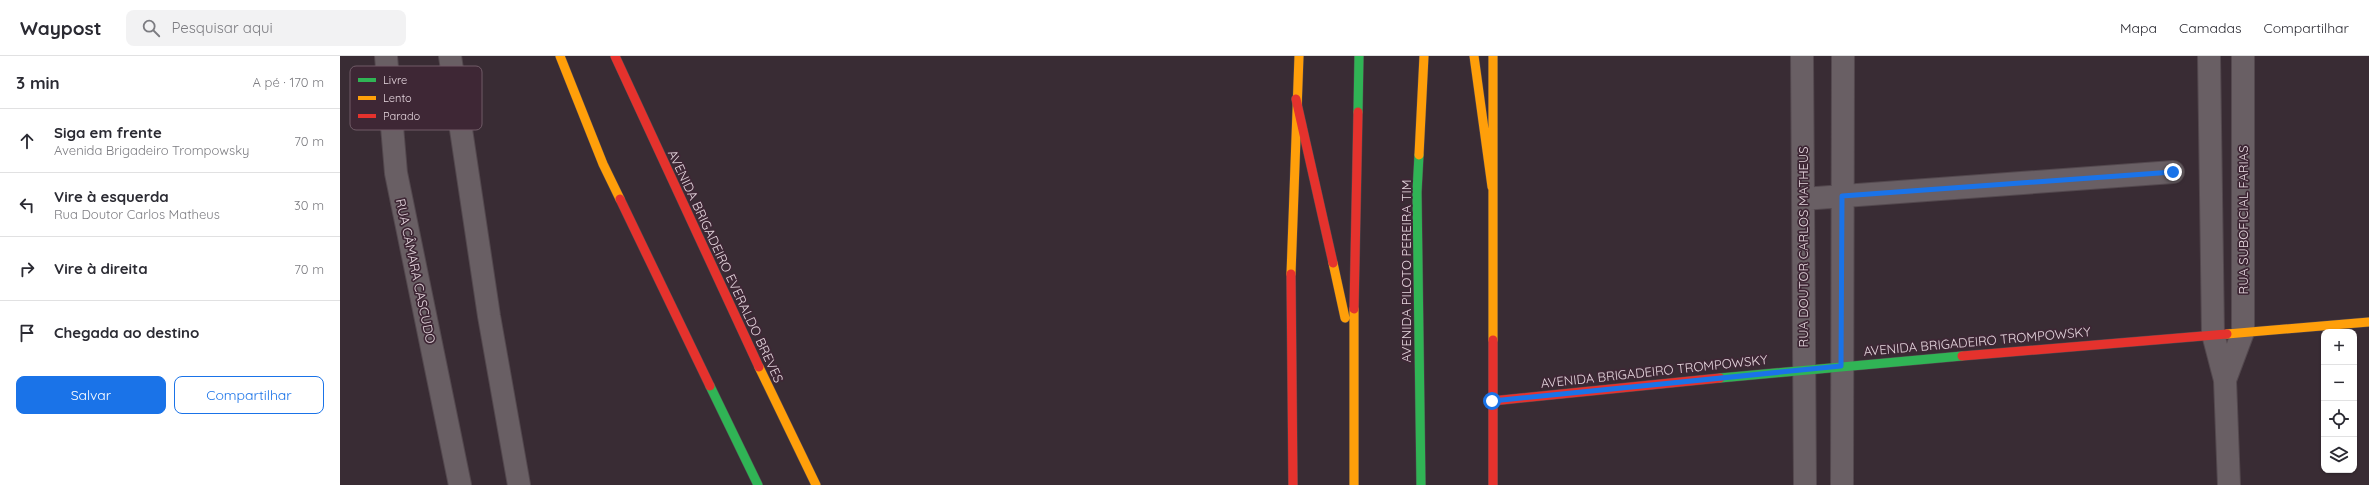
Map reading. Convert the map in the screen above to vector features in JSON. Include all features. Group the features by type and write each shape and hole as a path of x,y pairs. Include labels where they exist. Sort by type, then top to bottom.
{"main road":[{"path":"560,56 603,164 758,485"},
{"name":"AVENIDA BRIGADEIRO EVERALDO BREVES","path":"615,56 720,286 816,485"},
{"path":"1293,485 1291,284 1295,207 1296,99 1299,56"},
{"path":"1354,485 1353,350 1359,56"},
{"name":"AVENIDA PILOTO PEREIRA TIM","path":"1421,485 1417,192 1424,56"},
{"path":"1474,56 1492,187"},
{"path":"1493,56 1493,485"},
{"path":"1296,99 1353,350"},
{"name":"AVENIDA BRIGADEIRO TROMPOWSKY","path":"1492,401 1804,369 2369,322"}],"street":[{"name":"RUA CÂMARA CASCUDO","path":"386,56 387,66"},
{"path":"450,56 451,66"},
{"name":"RUA DOUTOR CARLOS MATHEUS","path":"1802,56 1806,485"},
{"path":"1842,485 1841,366 1843,56"},
{"name":"RUA SUBOFICIAL FARIAS","path":"2210,56 2213,334 2225,380 2229,485"},
{"name":"RUA SUBOFICIAL FARIAS","path":"2225,380 2243,332 2243,56"},
{"name":"RUA CÂMARA CASCUDO","path":"392,130 396,173 460,485"},
{"path":"461,130 488,316 519,485"},
{"path":"1803,199 2173,172"}],"traffic: fast":[{"path":"1358,112 1359,56"},
{"path":"1419,155 1417,192 1421,485"},
{"path":"1720,378 1962,356"},
{"path":"710,386 758,485"}],"traffic: slow":[{"path":"560,56 603,164 620,199"},
{"path":"1291,274 1299,56"},
{"path":"1419,155 1424,56"},
{"path":"1474,56 1492,187"},
{"path":"1493,56 1493,340"},
{"path":"1333,263 1345,318"},
{"path":"1354,309 1354,485"},
{"path":"2227,334 2369,322"},
{"path":"759,367 816,485"}],"traffic: jam":[{"path":"615,56 759,367"},
{"path":"1296,99 1333,263"},
{"path":"1354,309 1358,112"},
{"path":"620,199 710,386"},
{"path":"1291,274 1293,485"},
{"path":"1962,356 2227,334"},
{"path":"1493,340 1493,485"},
{"path":"1492,401 1720,378"}],"route":[{"path":"1492,401 1841,366 1842,196 2173,172"}]}
